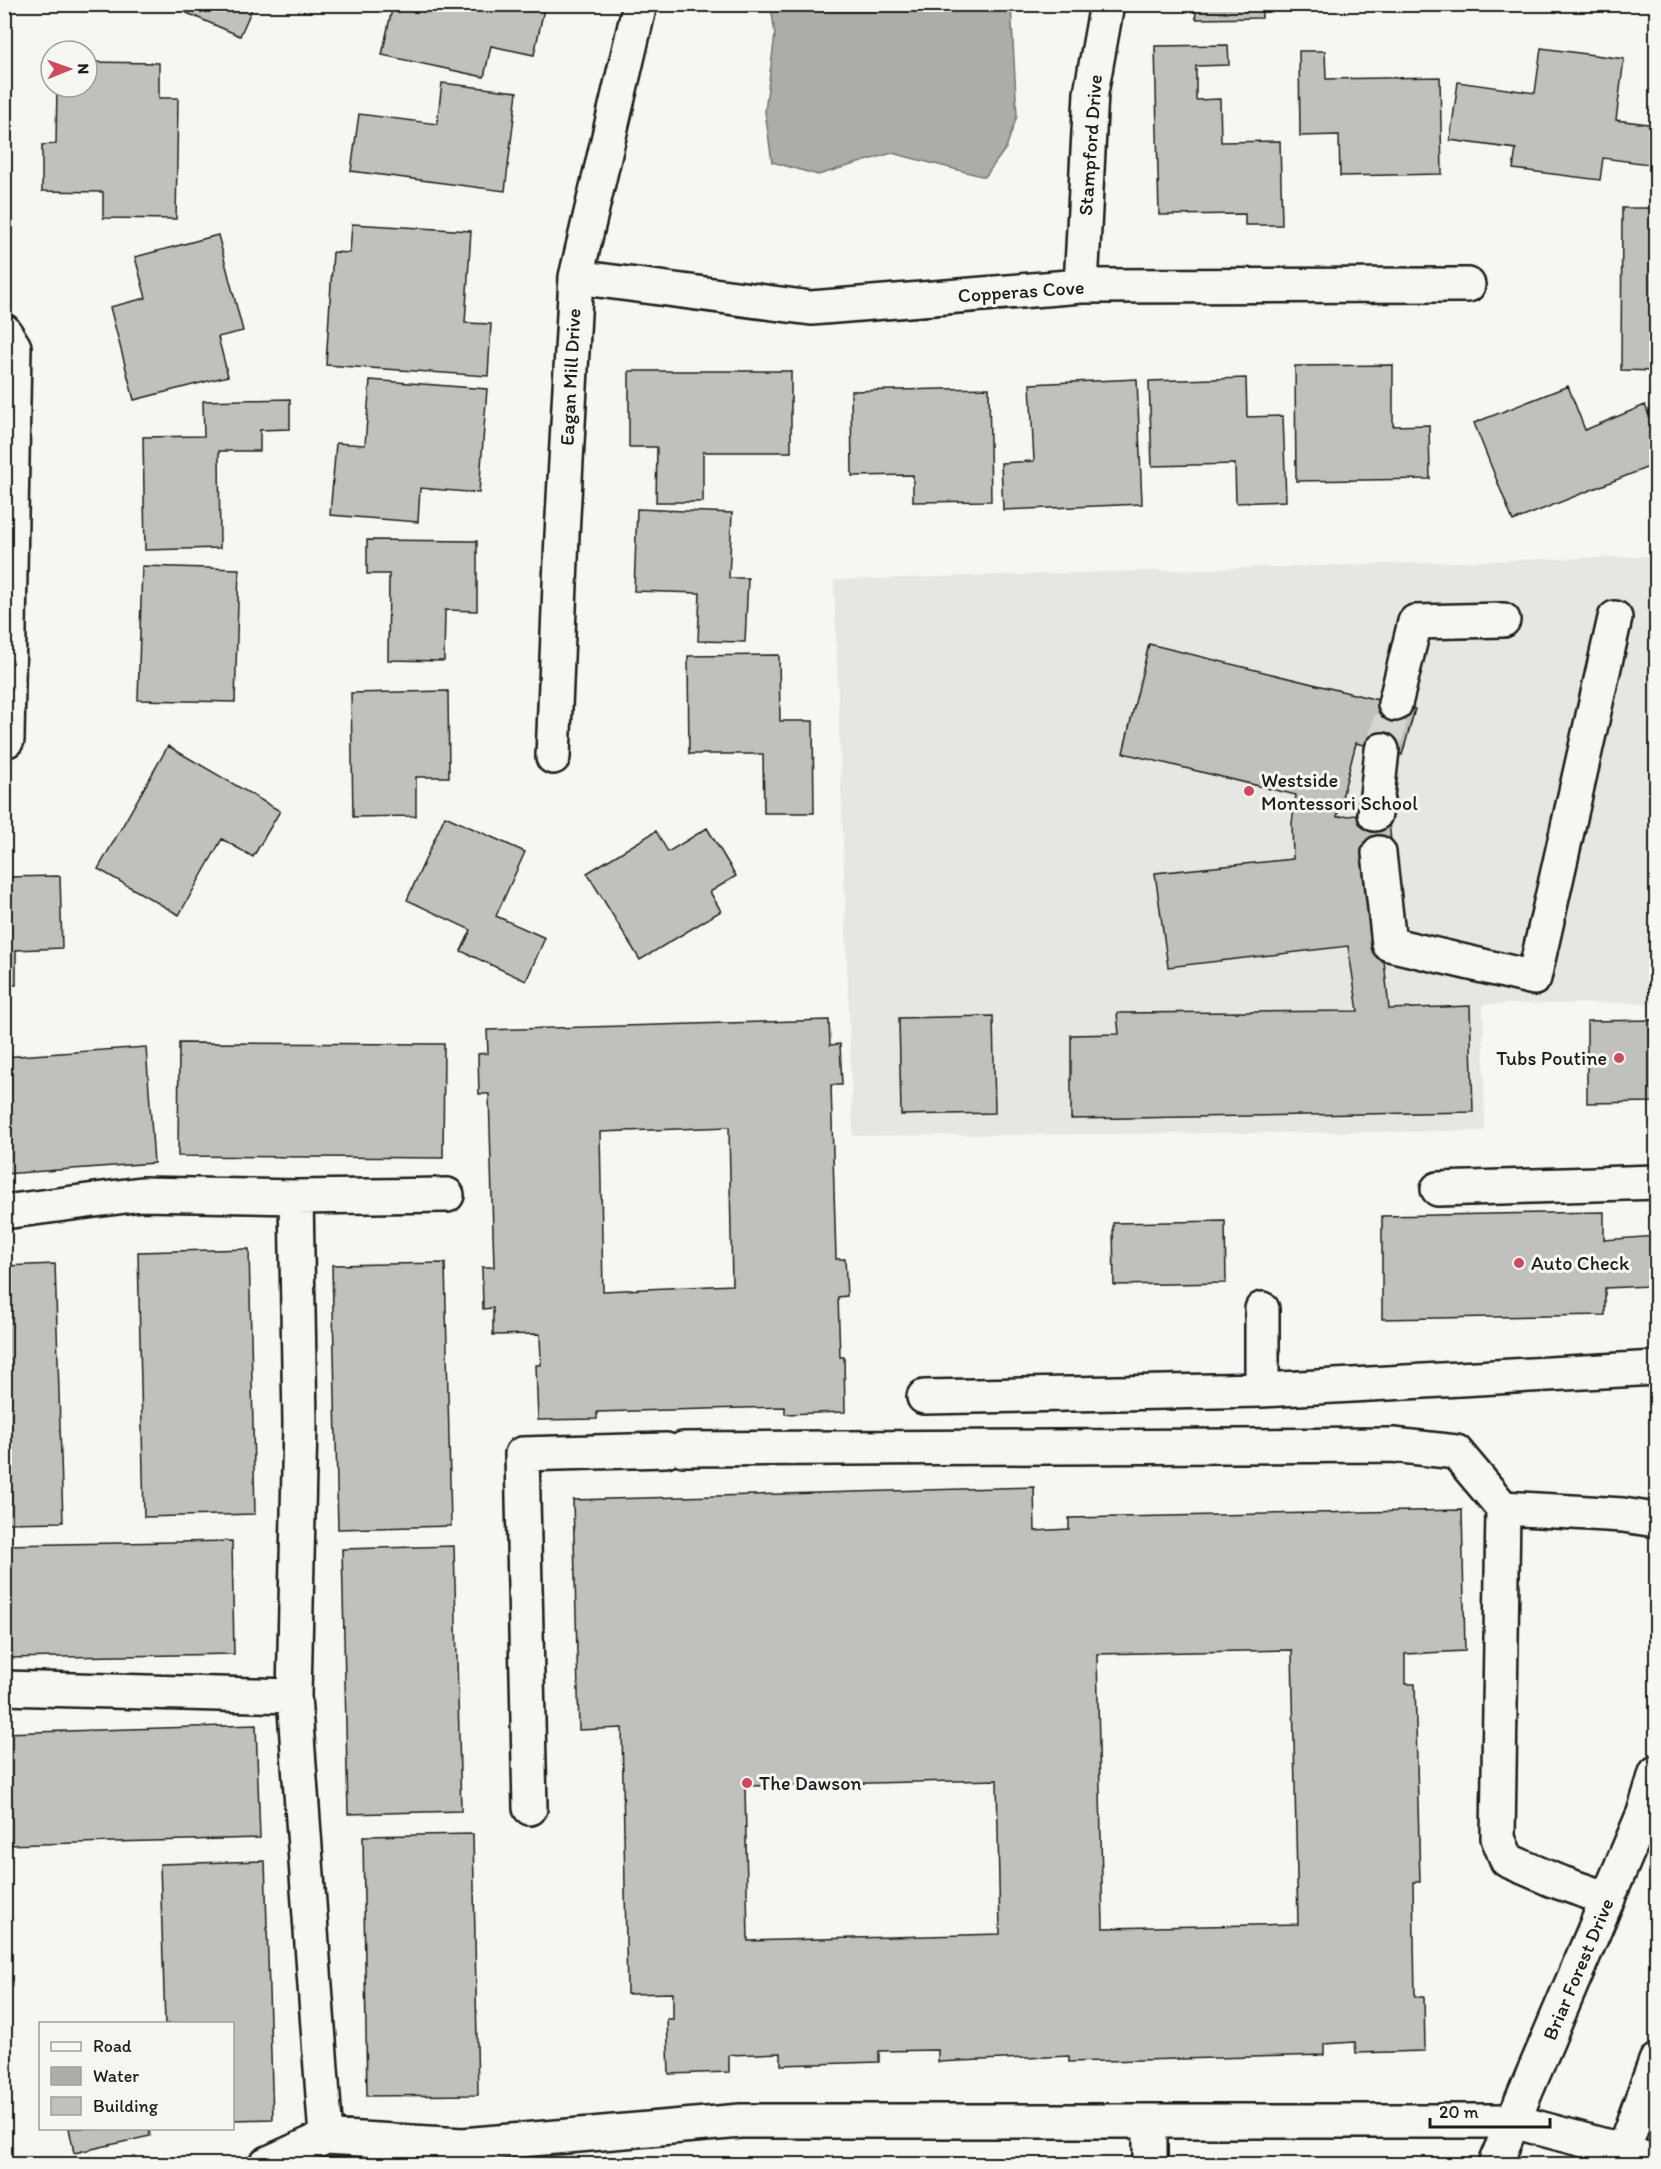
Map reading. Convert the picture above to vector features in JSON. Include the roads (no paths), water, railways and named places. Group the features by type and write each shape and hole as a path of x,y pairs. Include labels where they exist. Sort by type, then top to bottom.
{"street":[{"name":"Eagan Mill Drive","path":"553,757 576,277 640,4"},
{"name":"Stampford Drive","path":"1081,286 1090,93 1107,4"},
{"name":"Copperas Cove","path":"576,277 811,308 1081,286 1468,285"},
{"path":"4,331 14,347 7,740"},
{"path":"1379,853 1389,944 1534,978 1615,618"},
{"path":"1395,704 1415,622 1503,620"},
{"path":"1375,814 1382,750"},
{"path":"1438,1188 1656,1182"},
{"path":"4,1212 141,1194 296,1197 447,1195"},
{"path":"296,1197 300,1423 294,1696 326,2137"},
{"path":"1262,1309 1262,1390"},
{"path":"924,1397 1262,1390 1656,1368"},
{"path":"530,1808 522,1454 674,1450 1393,1445 1456,1452 1503,1508 1498,1838 1507,1860 1553,1880 1608,1899"},
{"path":"1503,1508 1623,1515 1656,1520"},
{"path":"4,1688 294,1696"},
{"name":"Briar Forest Drive","path":"1495,2164 1644,1813 1656,1773"},
{"path":"1621,2158 1656,2061"},
{"path":"266,2164 326,2137 463,2155 741,2121 1513,2121 1621,2158 1656,2163"},
{"path":"1150,2121 1150,2164"}],"water":[{"path":"771,5 1011,5 1017,116 1006,148 985,177 892,153 818,175 772,162 765,111 775,35"}],"tunnel":[{"path":"1382,750 1395,704"}],"place":[{"name":"Westside Montessori School","path":"1249,791"},
{"name":"Tubs Poutine","path":"1619,1058"},
{"name":"Auto Check","path":"1519,1263"},
{"name":"The Dawson","path":"747,1783"}]}
